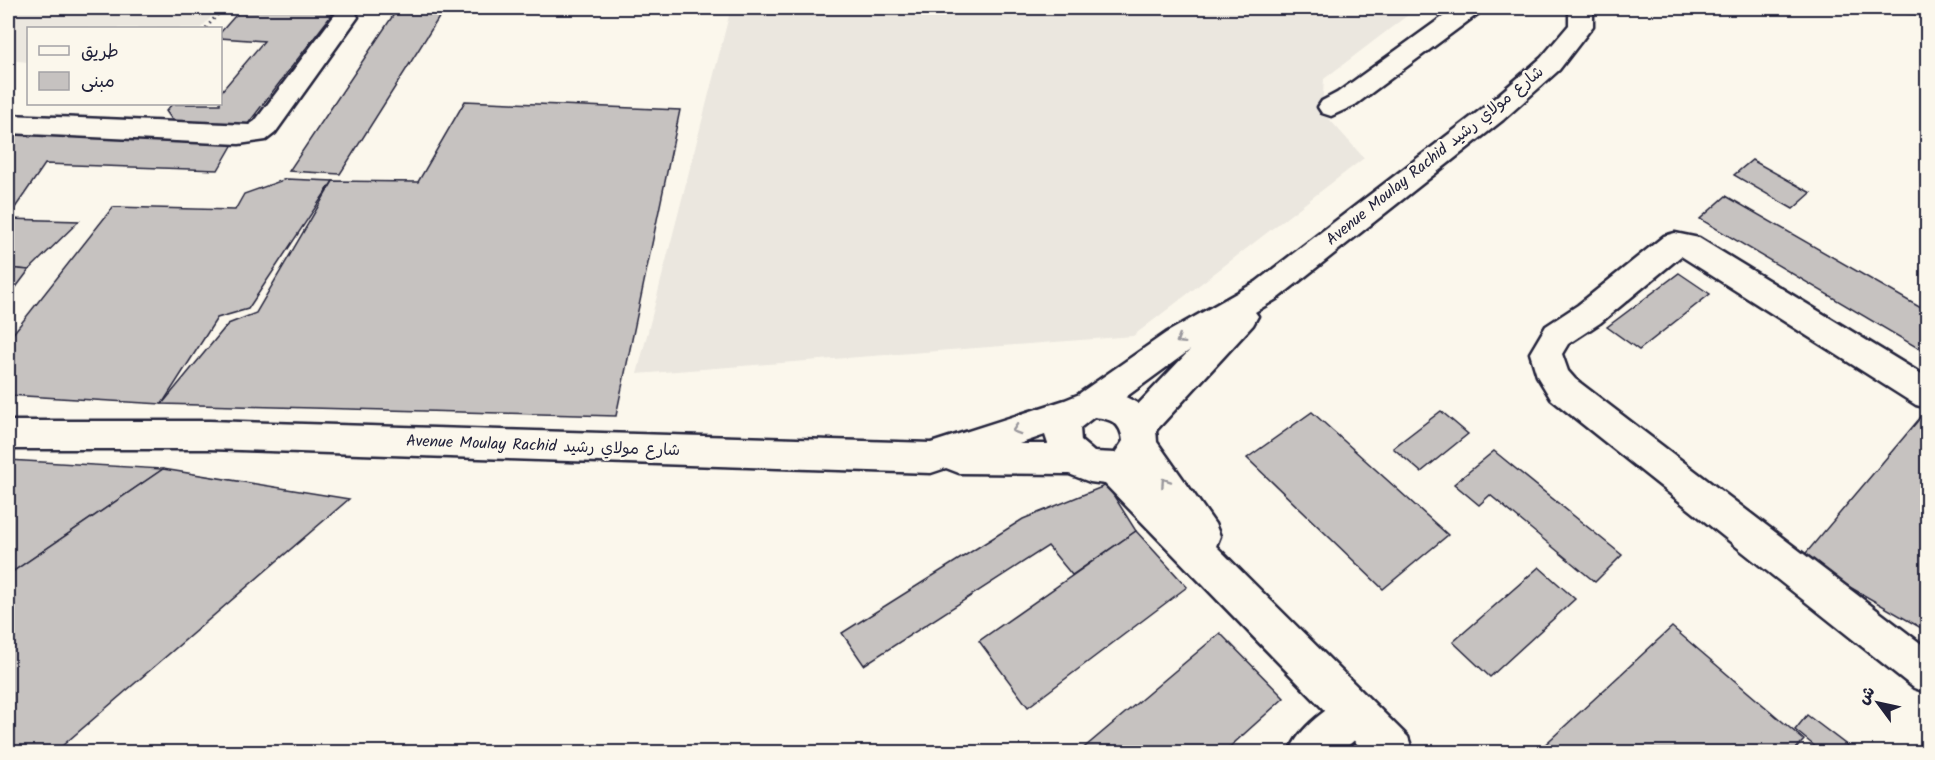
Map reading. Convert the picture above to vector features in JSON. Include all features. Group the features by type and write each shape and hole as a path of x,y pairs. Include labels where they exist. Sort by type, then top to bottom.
{"main road":[{"path":"1331,107 1346,99 1470,8"},
{"name":"Avenue Moulay Rachid شارع مولاي رشيد","path":"8,435 209,435 931,458 1082,408 1177,342 1267,290 1493,114 1550,64 1581,26 1581,8"},
{"path":"8,124 239,135 256,133 265,127 346,17"},
{"path":"1928,395 1688,246 1675,244 1589,314 1557,335 1546,353 1553,376 1563,389 1928,674"},
{"name":"Avenue Moulay Rachid شارع مولاي رشيد","path":"1140,436 1267,290"},
{"path":"1140,436 1135,457 1126,465 1113,469 1100,469 1086,466 1075,459 1067,450 1063,430 1082,408 1103,403 1125,410 1245,600"},
{"path":"931,458 1075,459"},
{"path":"1113,469 1245,600 1393,753"},
{"path":"1310,753 1354,714"}],"path":[{"path":"207,27 223,8"}],"shaded area":[{"path":"8,8 219,8 202,27 27,27 27,62 8,60"},
{"path":"731,8 1417,8 1324,79 1322,111 1364,158 1133,336 637,374"}],"building":[{"path":"242,8 337,8 244,129 175,124 166,111 171,105 222,105 222,91 264,41 222,38 222,31"},
{"path":"398,8 445,8 340,174 289,171"},
{"path":"1860,8 1928,8 1928,16"},
{"path":"465,101 680,110 616,416 162,404 228,324 256,313 333,181 418,182"},
{"path":"8,133 233,144 218,170 45,164 8,218"},
{"path":"1752,160 1811,193 1793,209 1734,175"},
{"path":"286,179 333,181 248,309 217,318 162,404 8,395 8,340 113,207 235,210 244,194"},
{"path":"1726,196 1928,312 1928,354 1700,219"},
{"path":"8,219 79,221 29,270 8,268"},
{"path":"8,268 29,270 8,298"},
{"path":"1679,273 1710,294 1639,350 1607,327"},
{"path":"1441,411 1468,434 1421,472 1393,448"},
{"path":"1312,412 1448,535 1383,589 1247,458"},
{"path":"1921,417 1928,420 1928,632 1801,559"},
{"path":"1494,451 1622,555 1595,582 1490,495 1479,505 1454,484"},
{"path":"8,460 163,469 8,575"},
{"path":"163,469 349,499 55,752 8,752 8,575"},
{"path":"1107,485 1136,531 1072,575 1048,546 864,665 842,633 1023,519"},
{"path":"1136,531 1187,587 1028,707 979,641"},
{"path":"1539,567 1575,599 1490,677 1453,642"},
{"path":"1672,627 1804,740 1793,752 1538,751"},
{"path":"1220,633 1284,698 1224,752 1079,752"},
{"path":"1807,715 1849,747 1845,752 1822,752 1795,730"}]}
